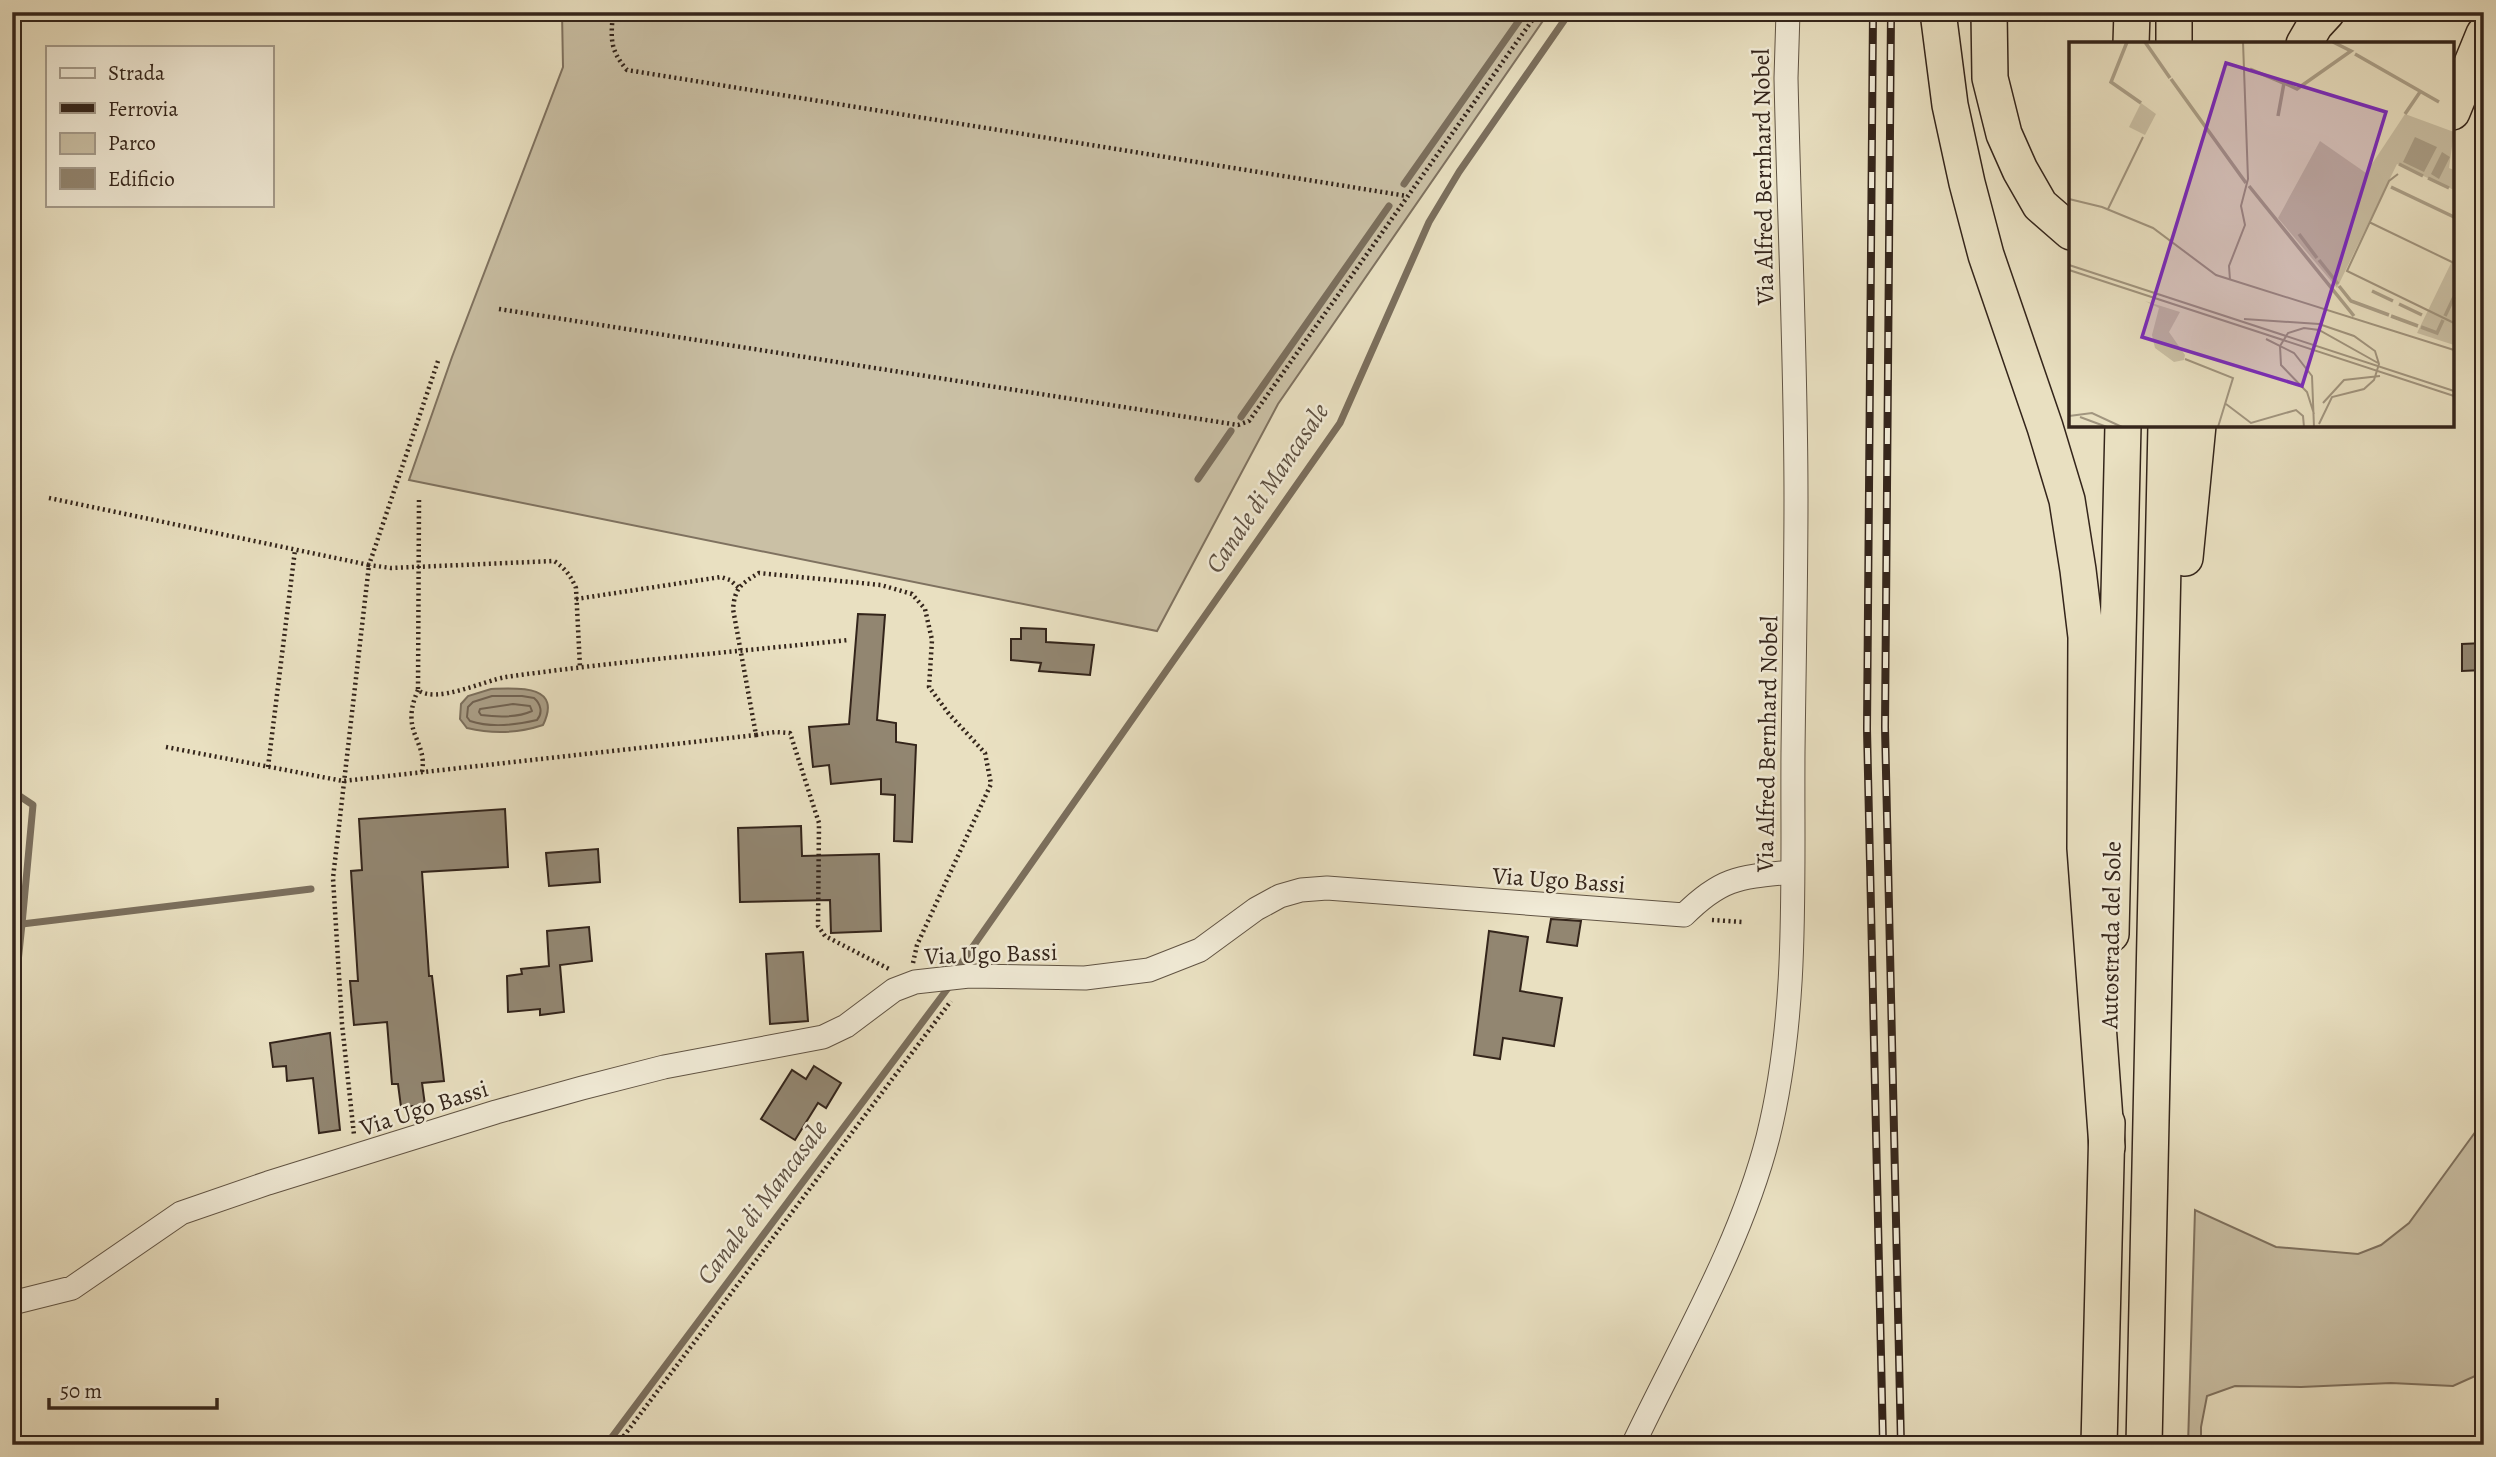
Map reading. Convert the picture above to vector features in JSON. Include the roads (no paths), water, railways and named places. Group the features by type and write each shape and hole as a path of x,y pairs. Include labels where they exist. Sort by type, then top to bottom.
{"highway":[{"path":"1938,12 1950,105 1967,183 1986,255 2067,500 2078,570 2085,637 2085,848 2106,1147"},
{"path":"1989,12 1990,78 2004,134 2040,205 2069,230"},
{"path":"2131,42 2132,12"},
{"path":"2174,12 2174,42"},
{"path":"2305,42 2327,12"},
{"path":"2454,107 2484,34"},
{"name":"Autostrada del Sole","path":"2099,1445 2123,427"},
{"name":"Autostrada del Sole","path":"2144,1445 2166,427"},
{"path":"2158,830 2197,427"}],"street":[{"name":"Via Alfred Bernhard Nobel","path":"1633,1445 1744,1213 1765,1147 1777,1093 1789,1006 1796,496 1787,12"},
{"name":"Via Ugo Bassi","path":"12,1303 72,1288 181,1213 268,1183 582,1088 664,1067 823,1037 845,1026 894,989 915,982 969,976 1086,978 1149,970 1200,950 1256,909 1280,896 1300,890 1326,888 1684,915 1704,895 1729,882 1792,872"}],"water":[{"path":"491,689 524,689 542,695 547,702 548,712 543,725 505,732 467,728 460,719 461,704 468,696"}],"waterway":[{"path":"1404,184 1525,12"},
{"name":"Canale di Mancasale","path":"960,965 1340,423 1429,222 1459,172 1570,12"},
{"path":"1241,417 1389,206"},
{"path":"1198,479 1231,431"},
{"path":"12,791 33,805 22,924 311,889"},
{"path":"12,1020 22,924"},
{"name":"Canale di Mancasale","path":"606,1445 951,984"}],"railway":[{"path":"1873,12 1867,729 1883,1445"},
{"path":"1891,12 1885,727 1901,1445"}]}
